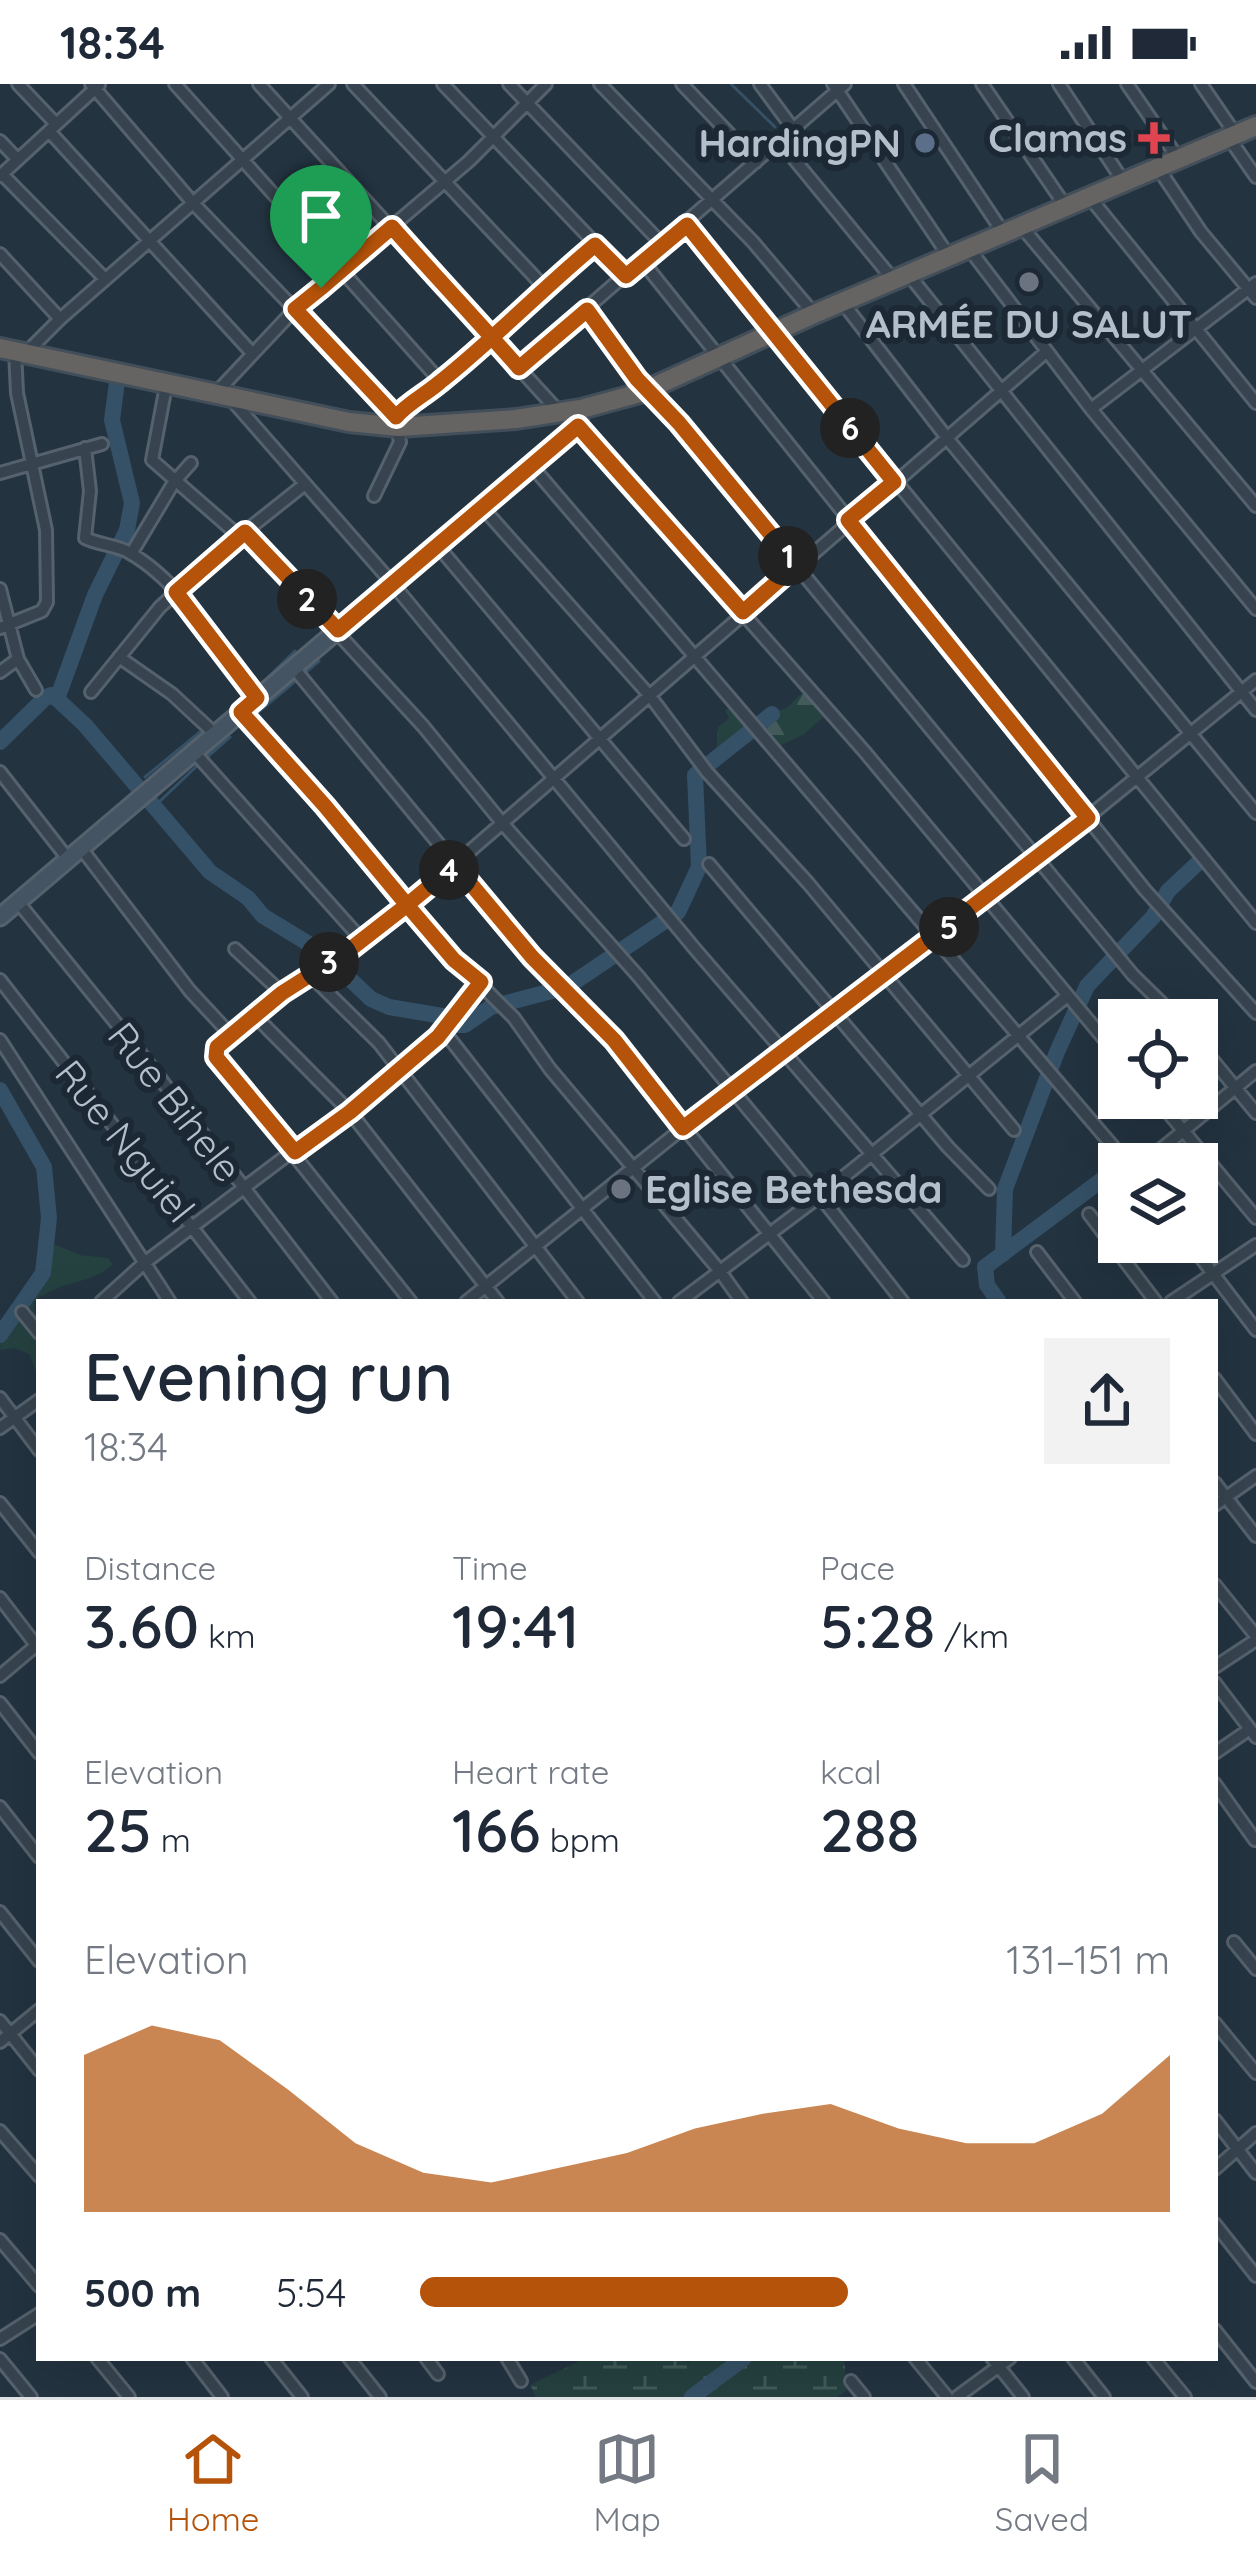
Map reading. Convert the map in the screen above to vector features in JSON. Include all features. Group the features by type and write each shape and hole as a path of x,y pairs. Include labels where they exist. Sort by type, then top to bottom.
{"highway":[{"path":"14,351 222,398 398,422 560,413 579,418 1256,126"}],"main road":[{"path":"7,905 75,854 531,465 579,418"}],"street":[{"path":"18,84 251,352"},
{"path":"175,84 441,382"},
{"path":"260,84 560,413"},
{"path":"5,626 42,611 47,602 46,530 17,393 14,351 60,319 329,84"},
{"path":"352,84 545,288"},
{"path":"443,84 626,276"},
{"path":"509,84 663,245"},
{"path":"547,84 445,182 295,309 251,352 222,398 392,583 870,1155 963,1259"},
{"path":"601,84 814,314"},
{"path":"682,84 756,162"},
{"path":"760,84 794,130"},
{"path":"904,84 1012,230 1256,506"},
{"path":"982,84 1066,207"},
{"path":"1059,84 1125,184"},
{"path":"1127,84 1178,158"},
{"path":"1201,84 1256,178"},
{"path":"105,279 1,175 95,86 193,203 398,422"},
{"path":"519,368 687,225 839,86 950,258"},
{"path":"0,141 17,159"},
{"path":"780,142 1000,391 1256,710"},
{"path":"1090,409 1254,290 1201,232 1158,168"},
{"path":"1090,199 1256,403"},
{"path":"687,225 1256,923"},
{"path":"374,496 400,442 398,422 407,404 441,382 595,245"},
{"path":"970,250 1090,409 1256,609"},
{"path":"0,254 60,319"},
{"path":"643,262 1144,890 1256,1013"},
{"path":"843,303 947,438 1256,813"},
{"path":"587,310 637,379 1158,999"},
{"path":"409,1299 216,1057 219,1042 308,974 362,940 455,865 1046,352"},
{"path":"166,386 152,453 155,465 242,534 338,630 735,1091 901,1299"},
{"path":"579,418 1098,1033"},
{"path":"0,473 102,444"},
{"path":"86,448 90,491 85,538 131,554 176,592 257,698"},
{"path":"131,554 174,482 191,463"},
{"path":"531,465 1110,1143"},
{"path":"91,692 176,592 305,484"},
{"path":"482,507 650,696 707,772 1014,1130"},
{"path":"437,545 684,839"},
{"path":"0,590 5,626 37,690"},
{"path":"119,657 172,694 215,734"},
{"path":"0,672 18,658"},
{"path":"293,668 532,957 614,1040 822,1299"},
{"path":"470,1299 683,1128 1040,857 1256,680"},
{"path":"241,712 454,960 481,982 740,1299"},
{"path":"194,752 362,940"},
{"path":"0,772 230,1034"},
{"path":"709,864 989,1189"},
{"name":"Rue Bihele","path":"7,905 146,1059 330,1299"},
{"path":"235,949 282,993"},
{"path":"308,974 400,1070 576,1299"},
{"name":"Rue Nguiel","path":"0,980 248,1299"},
{"path":"102,1299 350,1112 443,1030 481,982"},
{"path":"683,1299 820,1196 1066,997"},
{"path":"254,1016 350,1112 497,1299"},
{"path":"443,1030 653,1299"},
{"path":"0,1040 168,1299"},
{"path":"1218,1066 1256,1113"},
{"path":"1168,1143 1256,1071"},
{"path":"1174,1119 1256,1218"},
{"path":"1089,1214 1154,1299"},
{"path":"1176,1299 1256,1245"},
{"path":"1037,1252 1074,1299"},
{"path":"1205,1263 1256,1330"},
{"path":"22,1312 36,1330"},
{"path":"1218,1383 1256,1434"},
{"path":"0,1398 36,1446"},
{"path":"0,1428 36,1402"},
{"path":"1218,1503 1256,1476"},
{"path":"1218,1488 1256,1536"},
{"path":"0,1504 36,1548"},
{"path":"1218,1589 1256,1638 1218,1665"},
{"path":"0,1598 36,1643"},
{"path":"0,1676 36,1648"},
{"path":"1218,1687 1253,1733 1218,1751"},
{"path":"0,1703 36,1749"},
{"path":"1218,1788 1255,1840"},
{"path":"0,1807 36,1853"},
{"path":"0,1912 36,1957"},
{"path":"1234,1942 1256,1969"},
{"path":"5,2038 36,2013"},
{"path":"0,2021 5,2038 36,2066"},
{"path":"1218,2027 1256,2073"},
{"path":"1218,2124 1256,2173"},
{"path":"0,2131 36,2173"},
{"path":"1218,2166 1256,2133"},
{"path":"1218,2228 1256,2276"},
{"path":"0,2240 36,2282"},
{"path":"0,2339 36,2316"},
{"path":"1218,2334 1256,2382"},
{"path":"0,2359 31,2397"},
{"path":"100,2361 129,2397"},
{"path":"194,2361 222,2397"},
{"path":"273,2361 302,2397"},
{"path":"351,2361 380,2397"},
{"path":"428,2361 438,2374"},
{"path":"509,2361 521,2381"},
{"path":"917,2361 947,2397"},
{"path":"1075,2361 1104,2397"},
{"path":"1156,2361 1185,2397"},
{"path":"957,2397 996,2362 1023,2397"},
{"path":"851,2381 864,2397"}],"green space":[{"path":"804,691 827,714 804,734 773,749 747,730 724,758 716,751 718,727 729,718 725,710 737,706 749,722 766,722 772,711 785,709"},
{"path":"54,1244 80,1255 108,1258 113,1265 36,1299 36,1372 29,1354 14,1348 0,1350 1,1340 39,1280"},
{"path":"580,2361 844,2361 847,2390 837,2397 536,2397 530,2385"}],"waterway":[{"path":"731,84 775,127"},
{"path":"0,742 45,698 57,699 95,595 127,530 132,503 112,420 117,382"},
{"path":"258,687 295,651"},
{"path":"255,715 319,661"},
{"path":"57,699 85,725 210,872 248,898 263,916 319,950 371,999 389,1007 448,1017 457,1025 465,1025 491,1007 567,987 678,912 699,867 695,775 772,714"},
{"path":"145,777 200,732"},
{"path":"207,757 230,737"},
{"path":"158,803 200,763"},
{"path":"1003,1254 1005,1189 1087,986 1153,917 1168,891 1201,860"},
{"path":"0,1090 44,1167 49,1218 43,1273 0,1335"},
{"path":"997,1299 987,1285 985,1267 1098,1183"},
{"path":"692,2397 740,2361"}],"place":[{"name":"Clamas","path":"1154,138"},
{"name":"HardingPN","path":"925,143"},
{"name":"ARMÉE DU SALUT","path":"1029,282"},
{"name":"Eglise Bethesda","path":"621,1189"}],"route":[{"path":"321,288 295,309 396,417 441,382 490,335 595,245 626,276 687,225 894,482 848,520 1088,818 683,1128 614,1040 532,957 455,865 407,905 454,960 481,982 438,1037 295,1152 216,1057 219,1042 407,905 241,712 257,698 176,592 245,532 338,630 578,426 743,612 796,565 637,379 587,310 519,368 490,335 437,278 392,227 321,288"}]}
